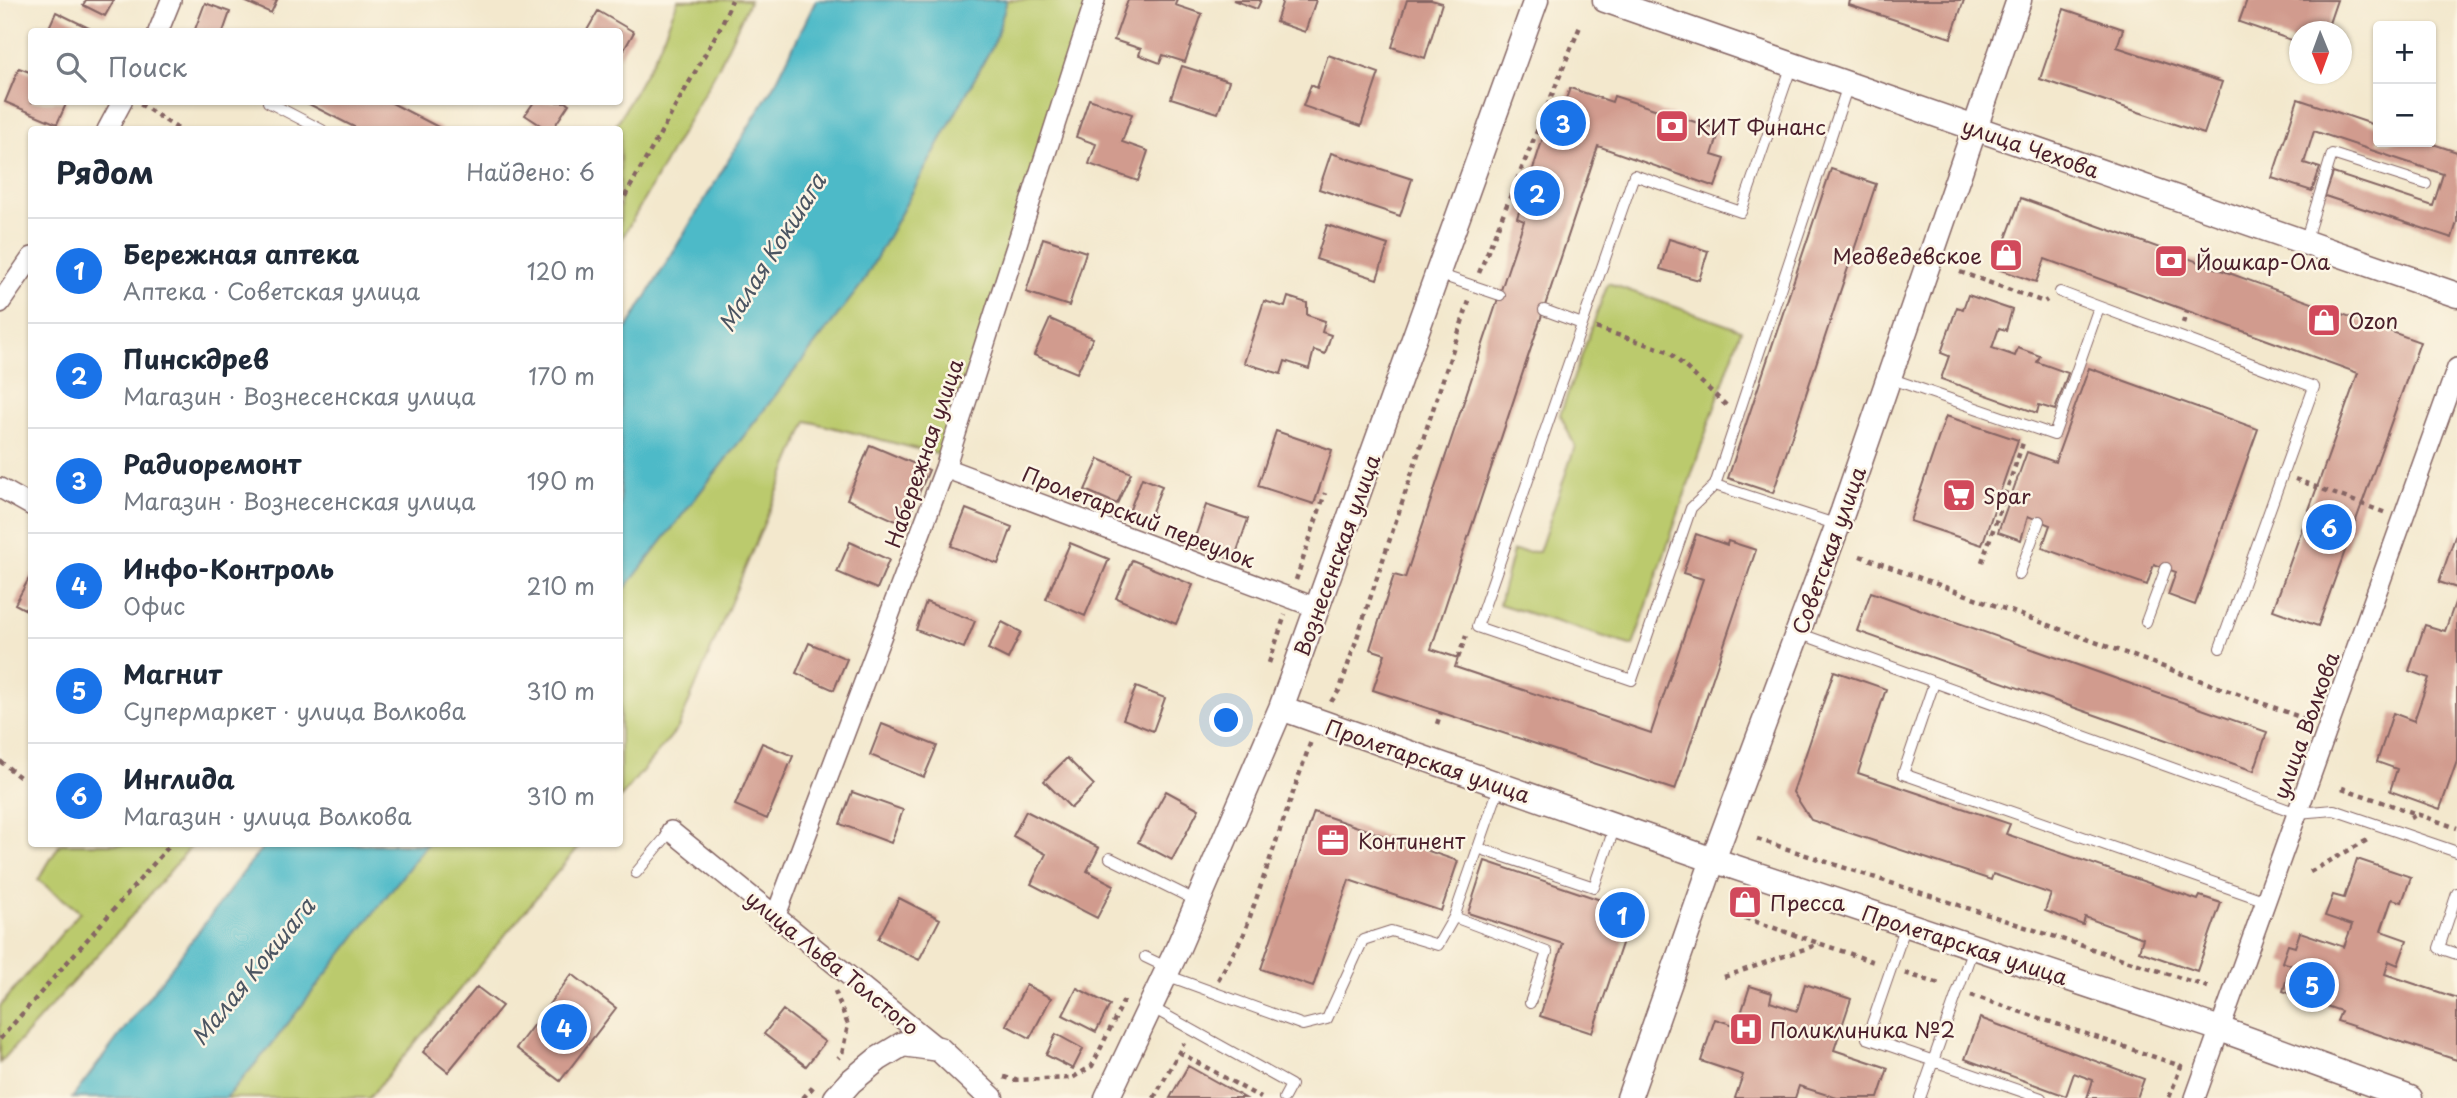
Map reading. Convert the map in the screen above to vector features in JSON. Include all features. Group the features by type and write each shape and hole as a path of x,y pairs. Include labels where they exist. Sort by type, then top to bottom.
{"street":[{"path":"160,28 171,0"},
{"name":"Набережная улица","path":"776,915 945,468 1095,0"},
{"name":"Вознесенская улица","path":"1107,1098 1167,972 1281,708 1536,0"},
{"name":"улица Чехова","path":"1605,0 2457,295"},
{"name":"Советская улица","path":"1629,1098 1713,860 1838,525 2019,0"},
{"path":"109,126 120,105"},
{"path":"1,298 28,262"},
{"name":"улица Волкова","path":"2195,1098 2457,368"},
{"name":"Пролетарский переулок","path":"945,468 1317,608"},
{"path":"0,488 28,504"},
{"name":"Пролетарская улица","path":"1281,708 1713,860 2220,1029 2410,1098"},
{"name":"улица Льва Толстого","path":"671,831 939,1049 994,1086"},
{"path":"836,1098 850,1082 878,1059 903,1044 939,1049"}],"lane":[{"path":"1792,65 1741,212 1634,175 1477,627 1632,680 1691,508 1714,485 1848,84"},
{"path":"274,105 314,126"},
{"path":"2305,242 2332,154 2426,184"},
{"path":"1438,274 1500,295"},
{"path":"2060,292 2314,387 2220,648"},
{"path":"1888,378 2054,435 2099,307"},
{"path":"1544,310 1583,324"},
{"path":"1714,485 1838,525"},
{"path":"2020,576 2039,521"},
{"path":"2147,622 2166,568"},
{"path":"1798,633 2297,813 2334,810 2457,852"},
{"path":"1934,683 1903,774 2266,901"},
{"path":"1145,957 1167,972 1212,992 1303,1025 1327,1018 1363,940 1391,931 1438,945 1454,917 1500,785"},
{"path":"1478,848 1594,887 1615,825"},
{"path":"636,873 671,831"},
{"path":"1110,859 1198,902"},
{"path":"2457,893 2439,948 2457,954"},
{"path":"1454,917 1547,952 1530,1003"},
{"path":"1906,924 1867,1038 2041,1098"},
{"path":"1920,1098 1973,947"},
{"path":"1150,1007 1291,1085 1284,1098"}],"path":[{"path":"623,200 721,26 732,0"},
{"path":"1212,992 1244,934 1318,721 1340,689 1474,286 1581,24"},
{"path":"141,105 174,126"},
{"path":"2202,264 2206,250"},
{"path":"1961,272 2044,302"},
{"path":"1583,324 1668,351 1737,417"},
{"path":"1982,562 2029,426"},
{"path":"2317,487 2362,504"},
{"path":"1266,671 1325,493"},
{"path":"1860,556 2328,728"},
{"path":"1437,724 1440,712"},
{"path":"0,761 22,779"},
{"path":"2342,788 2457,828"},
{"path":"2311,872 2419,814"},
{"path":"1757,839 2208,987"},
{"path":"0,1039 168,847"},
{"path":"1724,977 1820,943"},
{"path":"834,990 848,1024 842,1054 835,1062"},
{"path":"994,1086 1014,1080 1072,1078 1092,1066 1127,994"},
{"path":"1154,1098 1191,1030"},
{"path":"1179,1052 1261,1098"},
{"path":"2169,1098 2181,1066"},
{"path":"803,1098 819,1080"}],"green space":[{"path":"678,0 750,0 718,68 623,237 623,126 616,126 657,52"},
{"path":"1007,0 1090,0 941,455 807,421 678,728 623,794 623,591 862,284 995,41"},
{"path":"1608,283 1741,330 1633,646 1499,604 1513,551 1539,552 1575,446 1560,415"},
{"path":"58,847 190,847 0,1063 0,1006 80,912 38,880"},
{"path":"425,847 578,847 369,1098 226,1098 268,1049"}],"water":[{"name":"Малая Кокшага","path":"816,0 1007,0 995,41 862,284 623,591 623,335 778,78"},
{"name":"Малая Кокшага","path":"263,847 425,847 268,1049 226,1098 72,1098"}],"building":[{"path":"86,0 114,0 105,16 83,5"},
{"path":"242,0 277,0 271,13"},
{"path":"1128,0 1177,0 1175,5 1202,14 1185,62 1163,55 1160,63 1139,55 1141,49 1114,40"},
{"path":"1233,0 1261,0 1257,9"},
{"path":"1283,0 1316,0 1305,32 1276,22"},
{"path":"1407,0 1442,3 1425,58 1392,47"},
{"path":"1850,0 1964,0 1951,38 1849,5"},
{"path":"2247,0 2337,0 2330,21 2289,21 2289,39 2239,22"},
{"path":"205,3 230,12 224,28 196,28"},
{"path":"2064,9 2123,29 2117,47 2222,82 2204,134 2040,79"},
{"path":"598,11 634,32 623,52 623,28 588,28"},
{"path":"56,12 89,28 49,28"},
{"path":"1328,55 1379,73 1361,126 1303,106 1311,85 1317,88"},
{"path":"1182,66 1229,81 1218,113 1171,98"},
{"path":"19,68 28,71 28,105 66,105 57,124 5,102"},
{"path":"1570,88 1612,102 1614,96 1720,130 1712,155 1725,159 1715,187 1598,146 1431,649 1458,658 1455,667 1651,733 1703,579 1683,573 1696,534 1727,545 1728,541 1756,550 1675,790 1373,690 1385,654 1370,649 1394,575 1405,578 1524,221 1517,218 1544,135 1552,137"},
{"path":"1089,99 1132,114 1122,142 1148,151 1138,181 1089,164 1096,144 1076,137"},
{"path":"2298,99 2373,124 2373,147 2436,145 2457,152 2457,222 2452,238 2325,196 2333,173 2433,206 2443,174 2314,131 2304,163 2320,168 2312,191 2272,178"},
{"path":"311,105 396,105 436,126 352,126"},
{"path":"532,105 568,105 555,126 542,126 525,115"},
{"path":"1331,153 1412,179 1400,216 1319,189"},
{"path":"1831,169 1876,184 1773,493 1728,478"},
{"path":"2021,198 2420,342 2318,626 2273,610 2358,373 2045,259 2036,282 1995,268"},
{"path":"1327,225 1388,245 1377,279 1316,259"},
{"path":"1043,238 1086,252 1069,306 1026,292"},
{"path":"1669,239 1708,251 1699,280 1660,269"},
{"path":"1968,295 2012,310 2006,330 1999,328 1992,348 2015,356 2018,348 2040,356 2037,362 2068,373 2055,410 2039,405 2037,413 1941,379 1949,356 1941,353 1957,307 1963,309"},
{"path":"1288,297 1307,303 1307,315 1325,321 1322,332 1331,335 1325,354 1314,350 1309,369 1285,361 1281,374 1244,363 1264,301 1285,307"},
{"path":"1050,319 1093,338 1077,373 1034,355"},
{"path":"2089,368 2258,429 2195,605 2168,595 2176,572 2154,564 2147,585 2042,548 2050,525 2028,516 2021,540 1998,532 2027,452 2055,462"},
{"name":"Spar","path":"1946,416 2018,440 1982,545 1910,521"},
{"path":"1276,431 1332,450 1314,504 1258,486"},
{"path":"870,445 929,470 905,525 847,499"},
{"path":"1099,459 1131,473 1117,504 1085,490"},
{"path":"1142,478 1162,486 1149,519 1129,512"},
{"path":"1206,505 1248,519 1234,560 1192,546"},
{"path":"966,509 1012,527 998,564 951,546"},
{"path":"2457,531 2457,588 2439,582"},
{"path":"850,542 889,560 877,589 837,572"},
{"path":"1070,543 1109,559 1085,616 1046,599"},
{"path":"1132,560 1193,585 1176,624 1116,598"},
{"path":"28,580 28,611 15,604"},
{"path":"1871,592 2267,732 2254,771 1857,631"},
{"path":"2457,597 2457,761 2440,809 2390,791 2397,769 2377,762 2393,713 2414,721 2429,678 2409,671 2425,625 2445,631"},
{"path":"926,602 975,621 964,648 916,630"},
{"path":"1002,622 1021,632 1008,659 988,649"},
{"path":"809,643 847,659 834,690 796,673"},
{"path":"1834,671 1886,689 1858,773 2010,824 2006,834 2198,900 2200,896 2221,903 2197,971 2139,951 2143,938 2085,917 2083,925 2045,911 2051,894 1993,874 1991,880 1811,820 1793,792"},
{"path":"1136,687 1165,698 1153,731 1123,719"},
{"path":"882,724 937,746 924,777 870,755"},
{"path":"762,743 793,756 767,819 735,805"},
{"path":"1067,758 1094,785 1071,808 1044,781"},
{"path":"1166,791 1199,809 1172,860 1138,842"},
{"path":"852,792 903,810 891,843 840,824"},
{"path":"1026,811 1099,848 1087,871 1114,885 1097,918 1031,884 1046,854 1013,836"},
{"path":"1314,812 1458,861 1441,911 1349,880 1313,987 1261,969"},
{"path":"2357,859 2411,877 2402,902 2392,899 2381,931 2407,940 2398,965 2389,961 2385,974 2457,998 2457,1060 2337,1021 2341,1011 2283,991 2291,965 2282,962 2288,945 2295,947 2300,932 2344,947 2352,925 2325,916 2333,895 2344,898"},
{"path":"1485,861 1633,911 1592,1033 1540,1016 1563,944 1468,913"},
{"path":"899,898 940,919 919,960 878,939"},
{"path":"572,974 616,1008 560,1081 516,1048"},
{"path":"1805,984 1851,999 1834,1050 1888,1068 1878,1098 1837,1098 1799,1086 1795,1098 1735,1098 1743,1075 1701,1061 1715,1019 1737,1026 1750,986 1772,993 1770,1002 1797,1011"},
{"path":"1026,985 1051,998 1030,1038 1006,1025"},
{"path":"477,987 502,1006 448,1072 423,1052"},
{"path":"1077,988 1110,1005 1096,1032 1063,1015"},
{"path":"783,1010 825,1042 806,1066 764,1034"},
{"path":"1980,1018 2144,1079 2137,1098 2087,1098 2093,1080 2074,1073 2066,1096 1965,1059"},
{"path":"1056,1034 1083,1049 1073,1069 1046,1055"},
{"path":"1188,1066 1245,1098 1170,1098"}],"place":[{"name":"Радиоремонт","path":"1563,123"},
{"name":"КИТ Финанс","path":"1672,126"},
{"name":"Пинскдрев","path":"1537,193"},
{"name":"Медведевское","path":"2006,255"},
{"name":"Йошкар-Ола","path":"2171,261"},
{"name":"Ozon","path":"2324,320"},
{"name":"Spar","path":"1959,495"},
{"name":"Инглида","path":"2329,527"},
{"name":"Континент","path":"1333,840"},
{"name":"Пресса","path":"1745,902"},
{"name":"Бережная аптека","path":"1622,915"},
{"name":"Магнит","path":"2312,985"},
{"name":"Инфо-Контроль","path":"564,1027"},
{"name":"Поликлиника №2","path":"1746,1029"}]}
